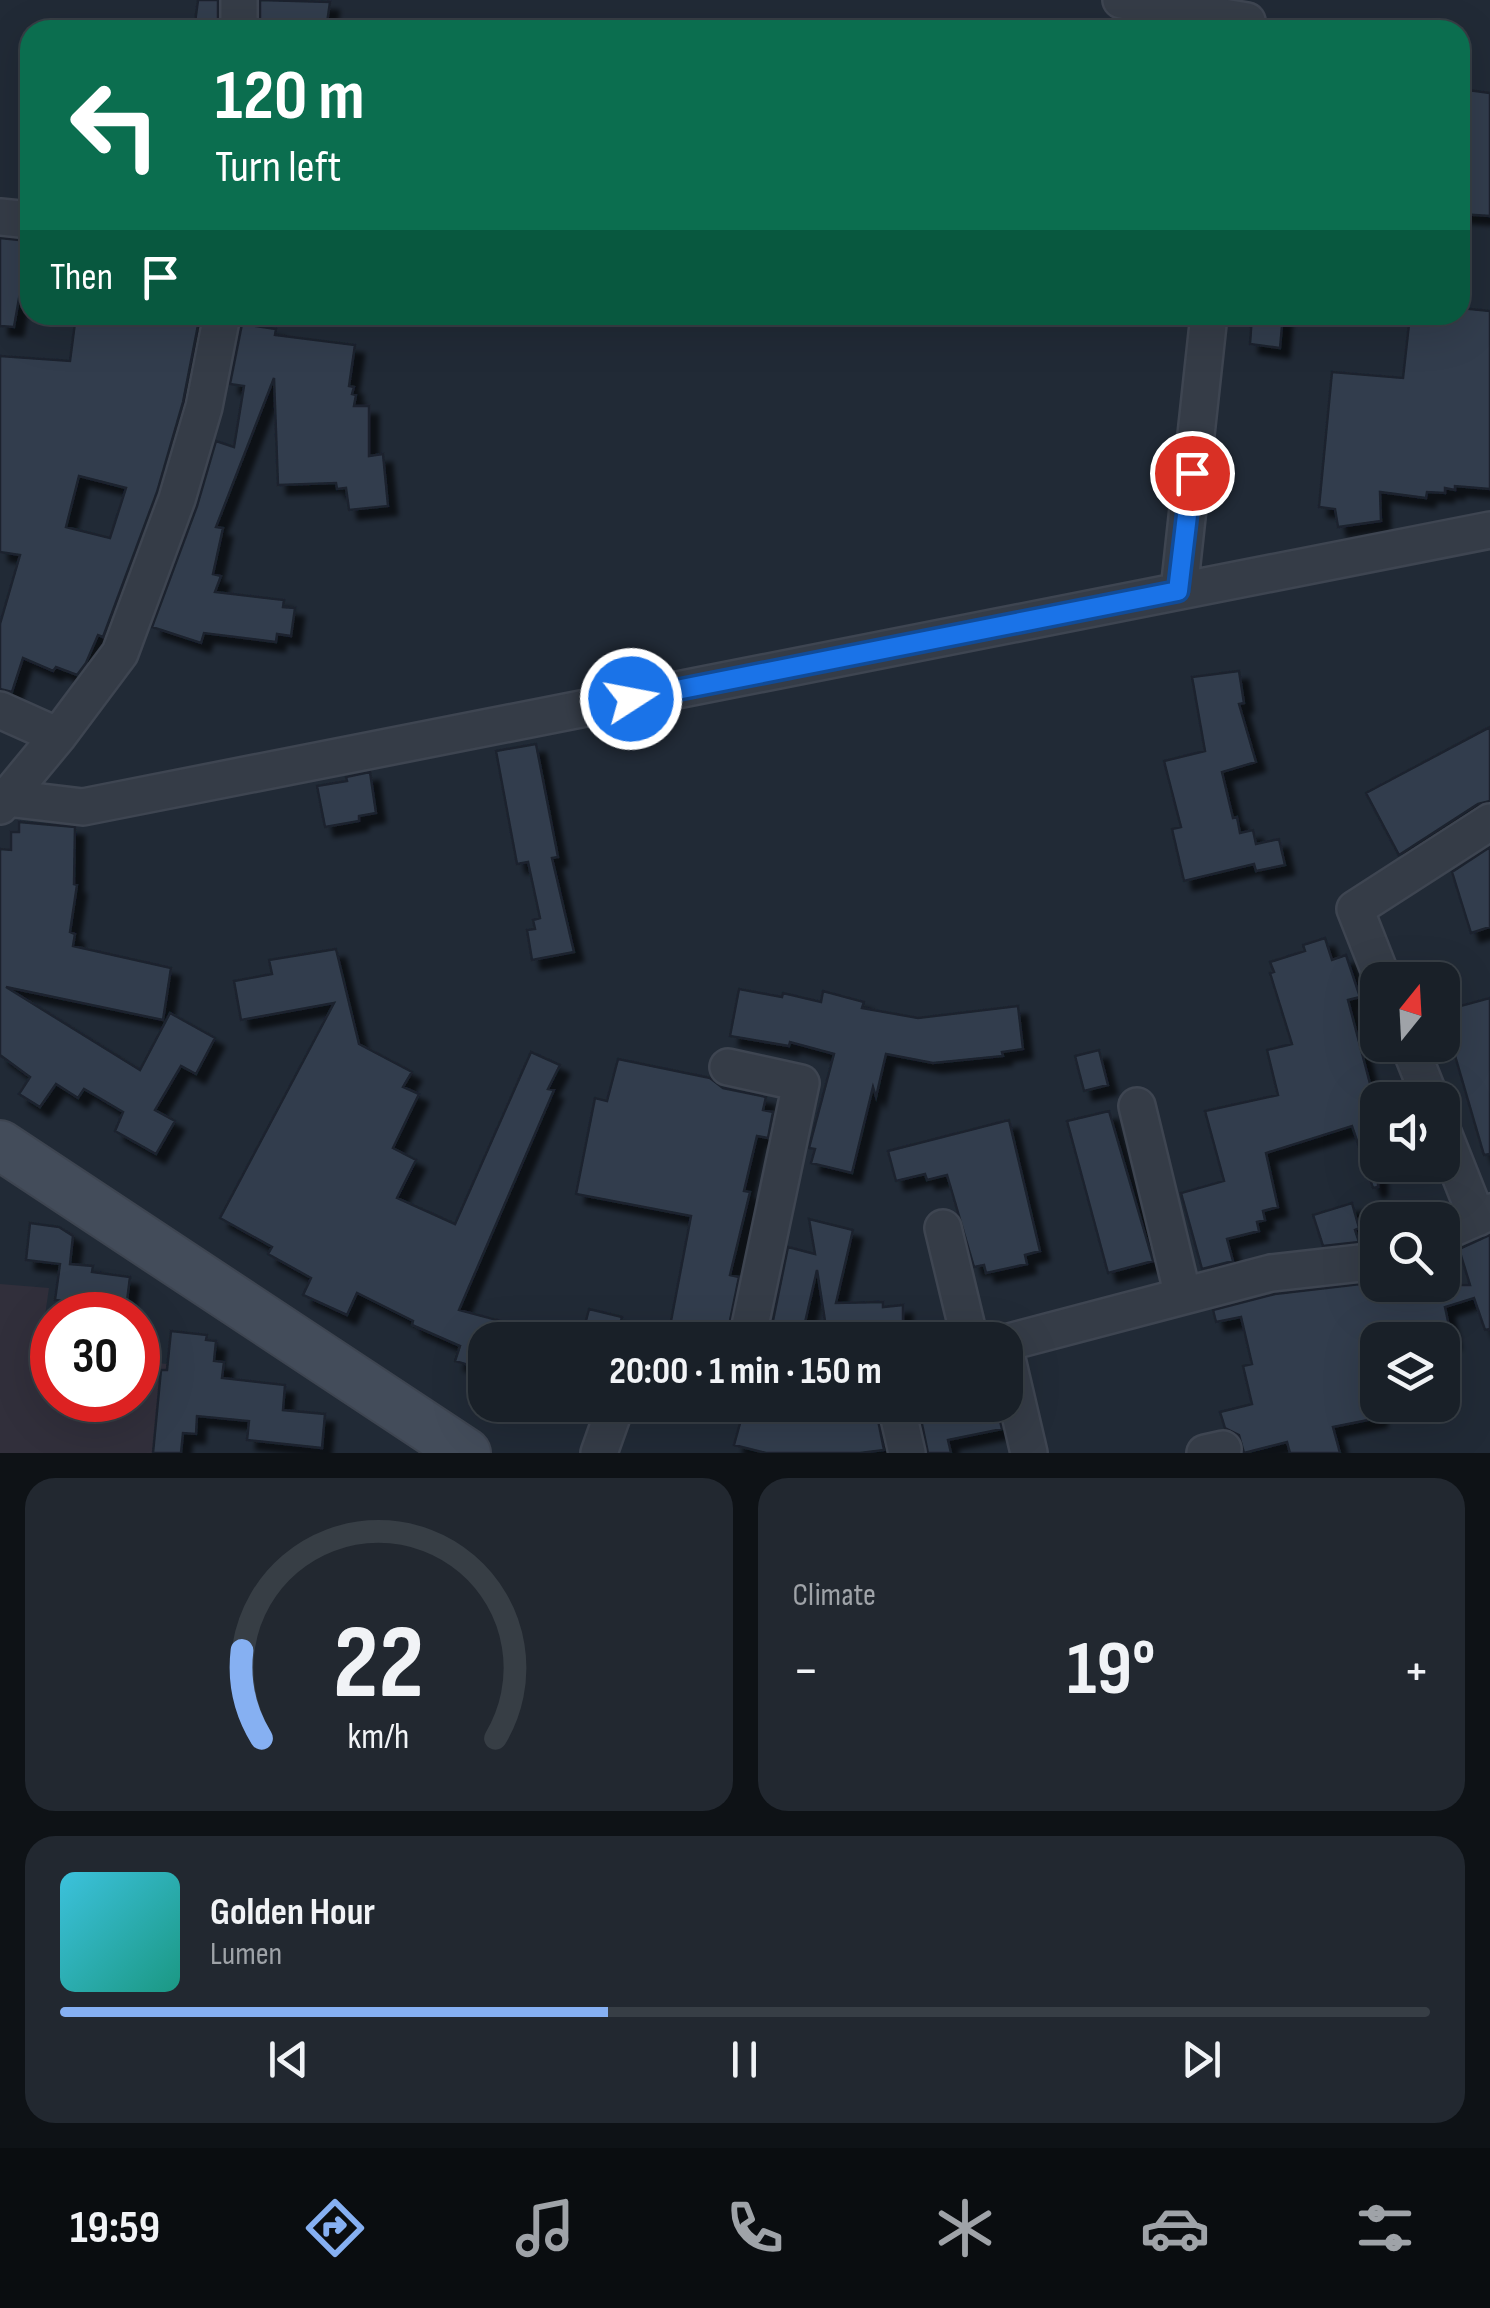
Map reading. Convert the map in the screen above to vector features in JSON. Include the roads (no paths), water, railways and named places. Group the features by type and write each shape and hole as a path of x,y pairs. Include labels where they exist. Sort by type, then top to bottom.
{"street":[{"path":"1121,0 1247,17"},
{"path":"2,801 120,654 177,499 204,407 220,325"},
{"path":"1178,591 1209,325"},
{"path":"2,801 83,807 1490,530"},
{"path":"0,710 58,736"},
{"path":"1377,962 1355,908 1490,822"},
{"path":"728,1066 800,1083 751,1322"},
{"path":"1137,1106 1183,1296"},
{"path":"0,1145 466,1453"},
{"path":"1460,1166 1484,1215 1460,1225"},
{"path":"943,1228 966,1322"},
{"path":"1023,1341 1270,1273 1360,1263"},
{"path":"599,1453 610,1422"},
{"path":"900,1422 907,1453"},
{"path":"1022,1422 1029,1453"}]}
